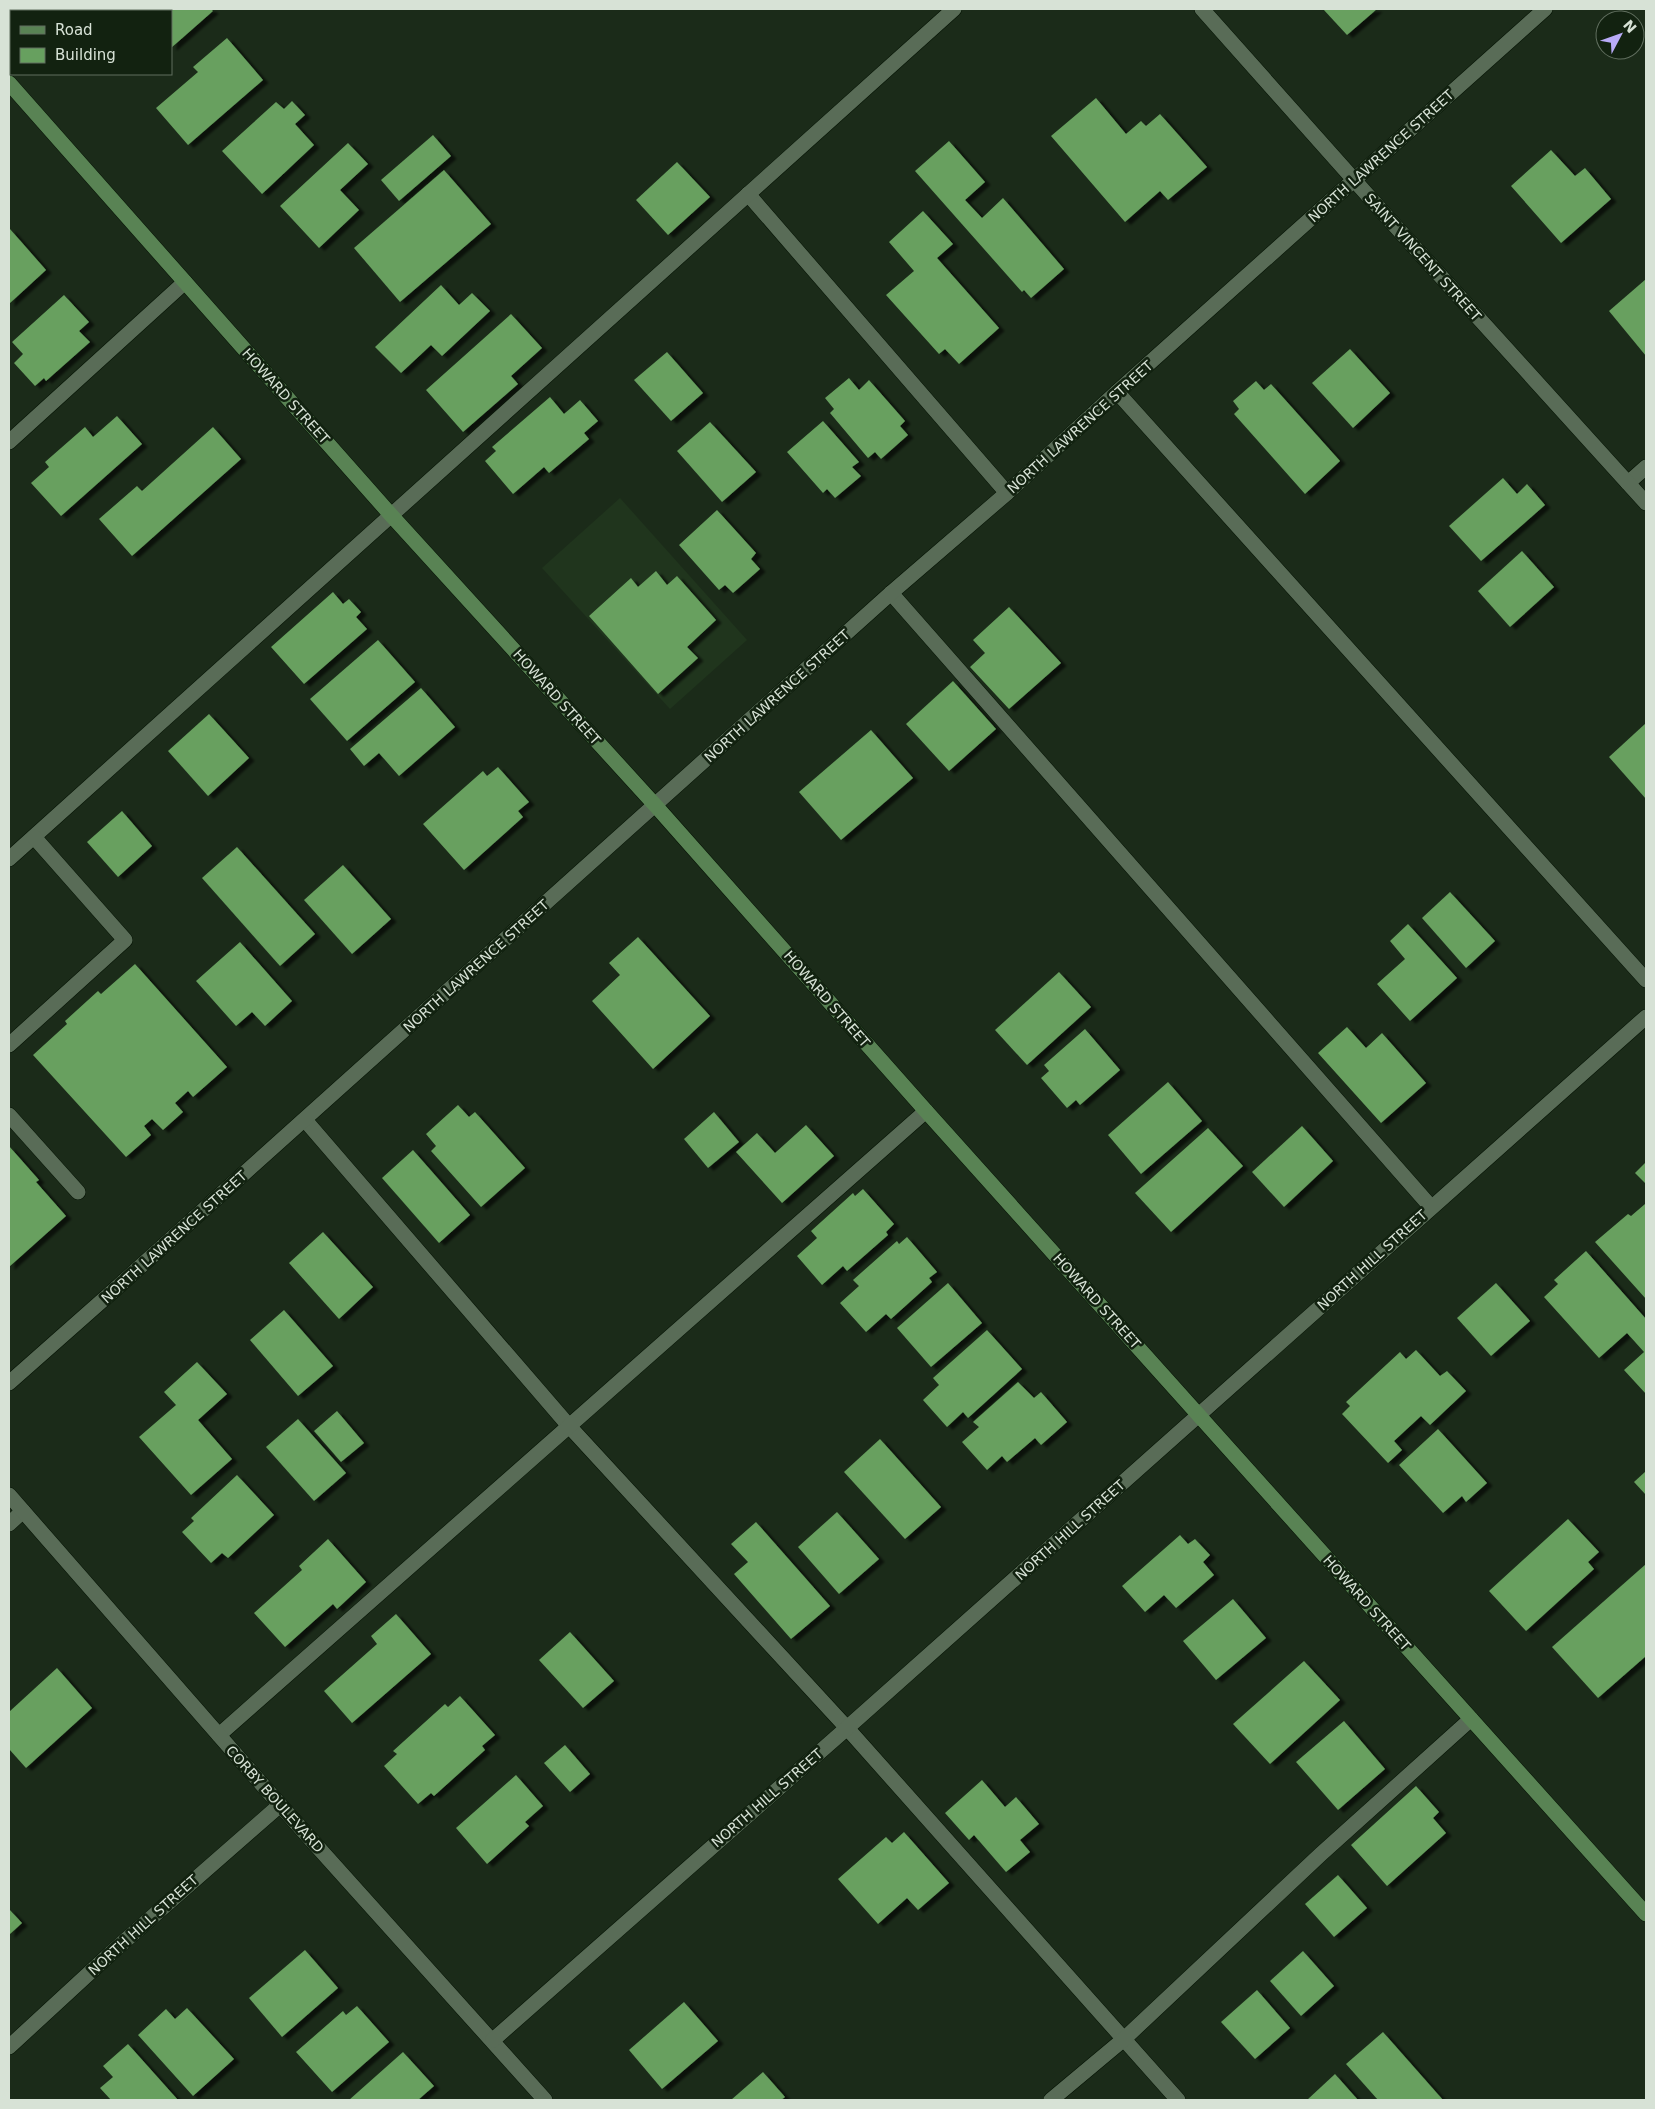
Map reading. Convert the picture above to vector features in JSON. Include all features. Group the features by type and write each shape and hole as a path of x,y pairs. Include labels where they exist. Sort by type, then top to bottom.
{"street":[{"path":"9,859 954,9"},
{"name":"SAINT VINCENT STREET","path":"1202,9 1354,181 1646,503"},
{"name":"NORTH LAWRENCE STREET","path":"9,1383 305,1120 891,593 1007,493 1117,392 1546,9"},
{"name":"HOWARD STREET","path":"9,84 391,515 656,805 926,1112 1646,1914"},
{"path":"748,194 1007,493"},
{"path":"9,442 185,282"},
{"path":"1117,392 1646,980"},
{"path":"1628,483 1646,467"},
{"path":"891,593 1431,1207"},
{"path":"9,1045 125,940 34,837"},
{"name":"NORTH HILL STREET","path":"492,2040 847,1728 1646,1017"},
{"path":"219,1735 926,1112"},
{"path":"9,1115 78,1192"},
{"path":"305,1120 569,1426 847,1728 1178,2100"},
{"name":"CORBY BOULEVARD","path":"9,1495 280,1805 492,2040 540,2099"},
{"path":"9,1524 23,1511"},
{"path":"1052,2100 1124,2039 1321,1854 1471,1719"},
{"name":"NORTH HILL STREET","path":"9,2047 118,1947 280,1805"}],"shaded area":[{"path":"620,498 747,640 670,709 542,568"}],"building":[{"path":"133,9 211,9 213,11 172,47 172,10"},
{"path":"1323,9 1377,9 1347,35"},
{"path":"227,38 263,80 188,145 156,108 198,72 193,67"},
{"path":"1096,98 1126,134 1141,121 1146,126 1160,114 1207,167 1168,200 1160,191 1125,222 1051,136"},
{"path":"292,101 305,115 295,124 314,145 262,194 222,151 276,102 284,109"},
{"path":"433,135 451,156 399,201 381,180"},
{"path":"949,141 985,182 965,200 982,218 1003,198 1064,269 1031,298 1024,290 1022,292 915,171"},
{"path":"348,143 368,164 340,190 359,210 319,248 280,206"},
{"path":"1551,150 1575,176 1585,168 1611,199 1561,243 1511,186"},
{"path":"677,162 710,197 668,235 636,200"},
{"path":"444,170 491,224 400,302 354,248"},
{"path":"923,211 953,244 937,258 999,328 959,364 945,349 939,354 886,295 914,271 889,242"},
{"path":"10,229 46,270 9,304 9,231"},
{"path":"1646,279 1646,356 1609,311"},
{"path":"441,285 459,305 472,293 490,311 442,356 431,345 401,373 375,347"},
{"path":"64,295 89,322 79,331 90,342 46,381 44,378 35,386 14,363 23,354 12,342"},
{"path":"511,314 542,348 511,376 518,384 463,432 426,390"},
{"path":"1350,349 1390,393 1353,428 1312,383"},
{"path":"667,352 703,393 671,421 634,380"},
{"path":"849,378 859,390 869,380 905,421 900,426 908,435 881,459 875,452 868,458 830,413 834,409 825,398"},
{"path":"1256,381 1264,390 1271,384 1340,461 1305,494 1234,414 1239,409 1233,401"},
{"path":"550,397 564,414 580,400 598,421 584,433 589,439 549,473 544,467 513,494 485,461 496,451 492,447"},
{"path":"117,416 142,444 61,516 31,483 49,467 45,462 85,427 93,437"},
{"path":"823,421 859,462 852,467 861,476 835,498 827,489 823,493 787,452"},
{"path":"710,422 756,472 722,502 677,451"},
{"path":"213,427 241,459 132,556 99,519 137,486 142,491"},
{"path":"1503,478 1517,494 1527,484 1545,505 1481,561 1449,526"},
{"path":"717,510 756,553 751,559 760,569 733,593 725,585 719,590 679,545"},
{"path":"1522,551 1554,587 1510,627 1478,591"},
{"path":"656,571 667,585 677,576 716,620 687,647 698,658 658,694 589,616 631,578 638,587"},
{"path":"333,592 343,604 349,599 361,612 356,617 367,629 304,684 271,647"},
{"path":"1009,607 1061,663 1009,709 970,667 985,653 973,640"},
{"path":"378,640 415,682 347,741 310,699"},
{"path":"953,681 996,729 949,771 906,724"},
{"path":"421,688 455,727 399,776 379,753 364,766 350,749"},
{"path":"209,714 249,758 208,796 168,751"},
{"path":"1646,723 1646,799 1609,757"},
{"path":"871,730 913,778 841,840 799,792"},
{"path":"498,767 529,802 518,811 523,817 464,870 423,824 483,771 487,776"},
{"path":"122,811 152,846 118,877 87,842"},
{"path":"237,847 315,934 280,966 202,878"},
{"path":"343,865 391,919 352,954 304,900"},
{"path":"1450,892 1495,941 1466,968 1422,918"},
{"path":"1408,924 1457,978 1410,1021 1377,984 1405,959 1390,941"},
{"path":"638,937 710,1016 653,1069 592,1001 620,975 609,963"},
{"path":"240,942 292,1001 265,1026 252,1012 236,1026 196,981"},
{"path":"135,964 227,1067 193,1097 188,1091 175,1103 183,1112 163,1130 152,1119 144,1126 151,1135 126,1157 33,1055 67,1024 65,1021 98,991 101,994"},
{"path":"1059,972 1091,1007 1027,1065 995,1030"},
{"path":"1347,1027 1366,1048 1382,1033 1426,1083 1381,1123 1318,1053"},
{"path":"1085,1029 1120,1070 1080,1105 1076,1100 1067,1108 1041,1078 1049,1071 1044,1065"},
{"path":"1168,1082 1202,1121 1141,1174 1108,1135"},
{"path":"458,1105 469,1117 475,1112 525,1168 481,1207 431,1151 436,1146 426,1134"},
{"path":"714,1112 739,1142 708,1168 684,1139"},
{"path":"806,1125 834,1156 782,1203 736,1152 757,1133 775,1153"},
{"path":"1302,1126 1333,1161 1284,1207 1252,1172"},
{"path":"1208,1128 1243,1166 1171,1232 1135,1193"},
{"path":"9,1146 39,1180 36,1182 66,1216 9,1267"},
{"path":"413,1150 470,1215 439,1243 382,1178"},
{"path":"1646,1162 1646,1184 1635,1173"},
{"path":"863,1189 894,1224 886,1232 888,1235 847,1271 843,1266 822,1285 797,1256 817,1238 811,1231 853,1193 855,1196"},
{"path":"1645,1204 1646,1299 1595,1242 1628,1214 1631,1216"},
{"path":"323,1232 373,1287 339,1319 289,1263"},
{"path":"907,1237 937,1272 929,1278 932,1282 891,1319 886,1314 866,1332 840,1303 859,1286 853,1280 897,1241 899,1244"},
{"path":"1586,1251 1646,1319 1646,1394 1624,1370 1644,1352 1627,1333 1599,1358 1544,1297 1558,1284 1554,1280"},
{"path":"948,1283 982,1323 931,1367 897,1328"},
{"path":"1496,1283 1530,1321 1491,1356 1457,1318"},
{"path":"284,1310 333,1366 298,1396 250,1340"},
{"path":"987,1330 1022,1369 968,1418 963,1412 947,1427 923,1400 939,1385 933,1378"},
{"path":"1416,1350 1440,1376 1447,1371 1466,1391 1430,1425 1421,1416 1394,1441 1402,1450 1388,1463 1342,1414 1350,1406 1346,1402 1400,1352 1406,1359"},
{"path":"197,1362 227,1394 198,1420 232,1459 191,1495 139,1437 176,1405 164,1392"},
{"path":"1018,1382 1034,1398 1041,1392 1067,1422 1041,1445 1035,1438 1007,1462 1002,1456 987,1470 962,1442 979,1427 973,1422"},
{"path":"337,1411 364,1443 341,1462 314,1431"},
{"path":"298,1419 346,1473 314,1501 266,1447"},
{"path":"1438,1429 1487,1483 1466,1502 1462,1496 1443,1513 1399,1465"},
{"path":"880,1439 941,1507 905,1539 844,1472"},
{"path":"1646,1471 1646,1495 1634,1482"},
{"path":"237,1475 274,1515 228,1558 222,1553 211,1563 182,1532 194,1521 191,1518"},
{"path":"837,1512 879,1559 839,1594 798,1547"},
{"path":"1568,1519 1599,1552 1588,1562 1594,1569 1526,1631 1489,1591"},
{"path":"756,1522 830,1606 791,1639 734,1574 748,1562 731,1544"},
{"path":"1180,1535 1188,1544 1195,1539 1210,1555 1203,1562 1214,1575 1176,1608 1164,1595 1145,1612 1122,1586"},
{"path":"328,1539 366,1582 337,1609 333,1604 285,1647 254,1613 302,1570 299,1566"},
{"path":"1646,1564 1646,1656 1598,1698 1552,1647"},
{"path":"1233,1599 1266,1638 1216,1680 1183,1641"},
{"path":"396,1614 431,1654 352,1723 324,1691 377,1644 371,1636"},
{"path":"570,1632 614,1681 583,1708 539,1660"},
{"path":"1304,1661 1340,1700 1270,1764 1233,1724"},
{"path":"57,1668 92,1708 26,1768 9,1749 9,1712"},
{"path":"460,1696 495,1735 482,1746 485,1750 434,1796 431,1793 418,1804 384,1766 397,1754 393,1751 445,1704 448,1707"},
{"path":"1344,1721 1385,1769 1338,1810 1296,1762"},
{"path":"565,1745 590,1774 570,1792 544,1763"},
{"path":"516,1775 543,1806 525,1822 529,1826 487,1864 456,1828"},
{"path":"982,1780 1005,1807 1016,1797 1039,1824 1020,1840 1030,1852 1006,1872 974,1835 969,1840 945,1813"},
{"path":"1416,1786 1439,1812 1433,1818 1446,1833 1387,1886 1351,1845"},
{"path":"904,1832 949,1883 918,1910 907,1898 878,1924 838,1879 886,1837 892,1843"},
{"path":"1338,1875 1367,1908 1334,1937 1305,1904"},
{"path":"9,1909 22,1923 9,1935"},
{"path":"305,1950 338,1988 282,2037 249,1998"},
{"path":"1303,1951 1334,1986 1301,2016 1270,1981"},
{"path":"1257,1990 1290,2028 1255,2059 1221,2022"},
{"path":"684,2002 718,2041 662,2089 629,2050"},
{"path":"357,2006 389,2042 332,2092 296,2052 343,2011 346,2015"},
{"path":"187,2008 234,2059 193,2096 138,2035 166,2009 175,2019"},
{"path":"1383,2032 1443,2100 1378,2100 1346,2064"},
{"path":"128,2044 178,2100 111,2100 100,2088 113,2077 103,2066"},
{"path":"403,2052 434,2086 418,2100 349,2100"},
{"path":"763,2072 785,2097 781,2100 731,2100"},
{"path":"1335,2074 1358,2100 1307,2100"}]}
